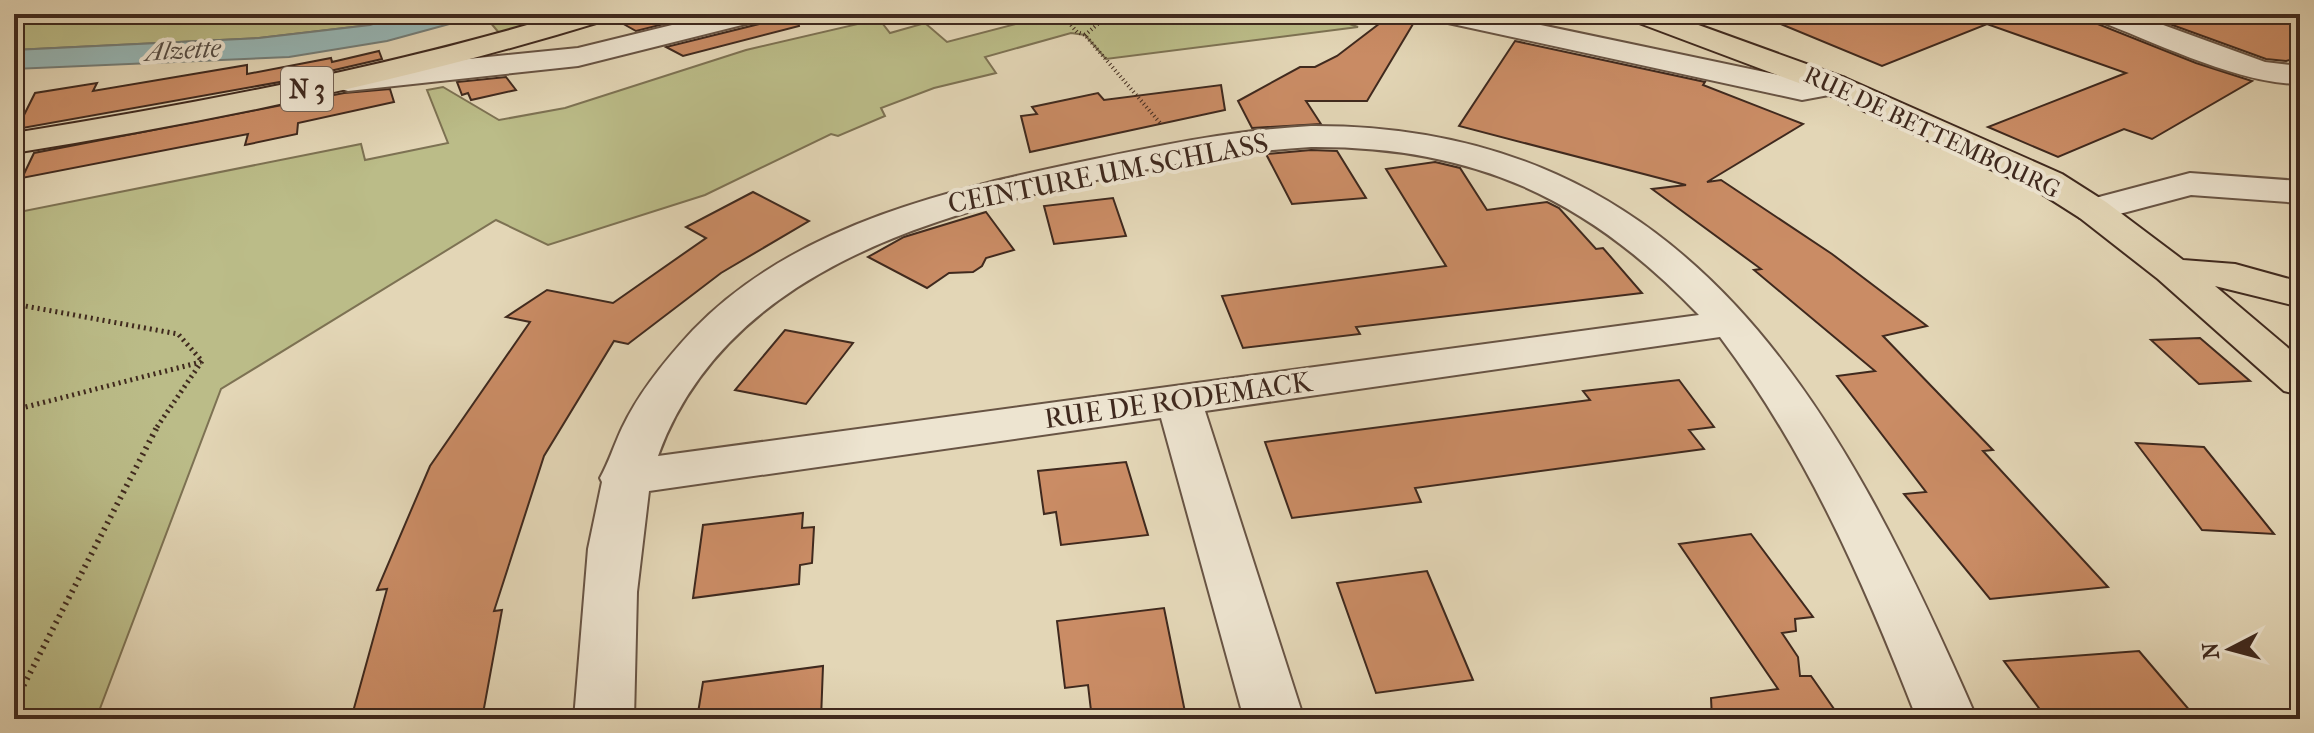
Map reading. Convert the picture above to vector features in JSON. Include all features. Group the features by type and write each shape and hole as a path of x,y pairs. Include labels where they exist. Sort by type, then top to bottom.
{"main road":[{"name":"N 3","path":"14,143 222,107 348,81 439,59 596,14"},
{"name":"RUE DE BETTEMBOURG","path":"1641,14 1834,85 2049,182 2093,210 2172,271 2300,381"},
{"path":"2172,271 2235,276 2300,295"}],"street":[{"path":"348,81 578,57 752,14"},
{"path":"1448,14 1802,90 1834,85"},
{"path":"2106,14 2255,69 2280,75 2300,75"},
{"name":"CEINTURE UM SCHLASS","path":"604,719 612,563 624,478 665,392 710,340 770,289 823,253 898,218 954,200 1245,142 1308,136 1371,138 1480,157 1549,183 1612,218 1675,264 1732,323 1815,437 1912,632 1947,719"},
{"path":"2093,210 2190,184 2300,192"},
{"name":"RUE DE RODEMACK","path":"624,478 1732,323"},
{"path":"1179,400 1274,719"}],"path":[{"path":"1077,14 1064,17 1077,32 1085,35 1165,129"},
{"path":"1085,35 1106,17 1120,16"},
{"path":"14,304 178,334 202,361"},
{"path":"14,410 202,361"},
{"path":"14,704 146,443 202,361"}],"green space":[{"path":"14,14 403,14 370,25 259,38 14,50"},
{"path":"554,14 558,17 500,34 484,15"},
{"path":"1020,14 1321,14 1358,27 1106,59 1085,35 1071,33 985,57 996,73 934,88 881,108 885,116 838,136 831,134 705,195 548,245 496,220 221,389 96,719 14,719 14,213 361,144 365,160 448,143 427,90 443,87 499,120 565,108 746,50 879,19 890,33 925,23 947,42 1016,24"}],"water":[{"name":"Alzette","path":"403,14 486,14 387,41 289,57 14,69 14,50 259,38 370,25"}],"building":[{"path":"613,14 704,14 636,31 611,17"},
{"path":"769,14 797,14 799,26 683,56 666,47 763,23"},
{"path":"1392,14 1419,14 1367,101 1306,101 1321,124 1252,128 1238,101 1300,67 1315,67 1337,56"},
{"path":"2089,14 2095,23 2196,63 2252,81 2152,139 2124,129 2058,157 1988,127 2126,73 1987,24 1882,66 1759,15"},
{"path":"2142,14 2265,14 2300,26 2300,57 2286,61 2266,59"},
{"path":"1515,41 1705,82 1703,85 1803,124 1707,182 1721,180 1832,254 1927,326 1883,336 1993,450 1983,451 2108,587 1990,599 1904,494 1926,492 1837,376 1875,371 1754,270 1761,269 1652,189 1686,185 1459,126"},
{"path":"379,51 382,59 291,80 17,129 35,93 97,83 93,91 247,65 247,74 331,58 332,62"},
{"path":"506,77 516,90 471,100 468,93 462,95 457,82"},
{"path":"1221,85 1225,110 1030,152 1021,116 1037,114 1032,107 1098,93 1104,100"},
{"path":"390,89 394,102 298,123 297,134 245,145 248,134 22,178 34,153 344,93"},
{"path":"1337,151 1366,198 1292,204 1266,154"},
{"path":"1435,162 1460,168 1487,210 1547,202 1559,208 1596,249 1603,248 1642,293 1356,327 1360,334 1243,348 1222,296 1446,266 1386,169"},
{"path":"753,192 809,221 721,273 628,344 614,341 544,456 494,611 502,610 482,719 351,719 387,589 377,590 430,466 530,322 506,317 547,290 613,303 706,238 686,227"},
{"path":"1113,198 1126,236 1054,244 1044,206"},
{"path":"986,212 1014,250 986,258 982,266 973,272 949,273 927,288 868,257 904,237"},
{"path":"785,330 853,343 806,404 735,390"},
{"path":"2200,338 2250,381 2199,384 2151,340"},
{"path":"1679,380 1714,427 1689,430 1704,449 1415,488 1421,502 1292,518 1265,442 1590,400 1583,391"},
{"path":"2136,443 2204,447 2274,534 2202,530"},
{"path":"1126,462 1148,535 1061,545 1056,512 1044,514 1038,471"},
{"path":"803,513 802,528 814,527 812,563 800,565 799,584 693,598 703,525"},
{"path":"1751,534 1813,617 1795,619 1796,631 1782,633 1798,657 1800,676 1811,676 1841,719 1712,719 1711,698 1778,689 1679,544"},
{"path":"1427,571 1473,680 1376,693 1337,583"},
{"path":"1164,608 1185,712 1133,719 1092,719 1088,685 1065,688 1057,621"},
{"path":"2139,651 2197,719 2047,719 2004,661"},
{"path":"823,666 821,719 697,719 703,682"}]}
